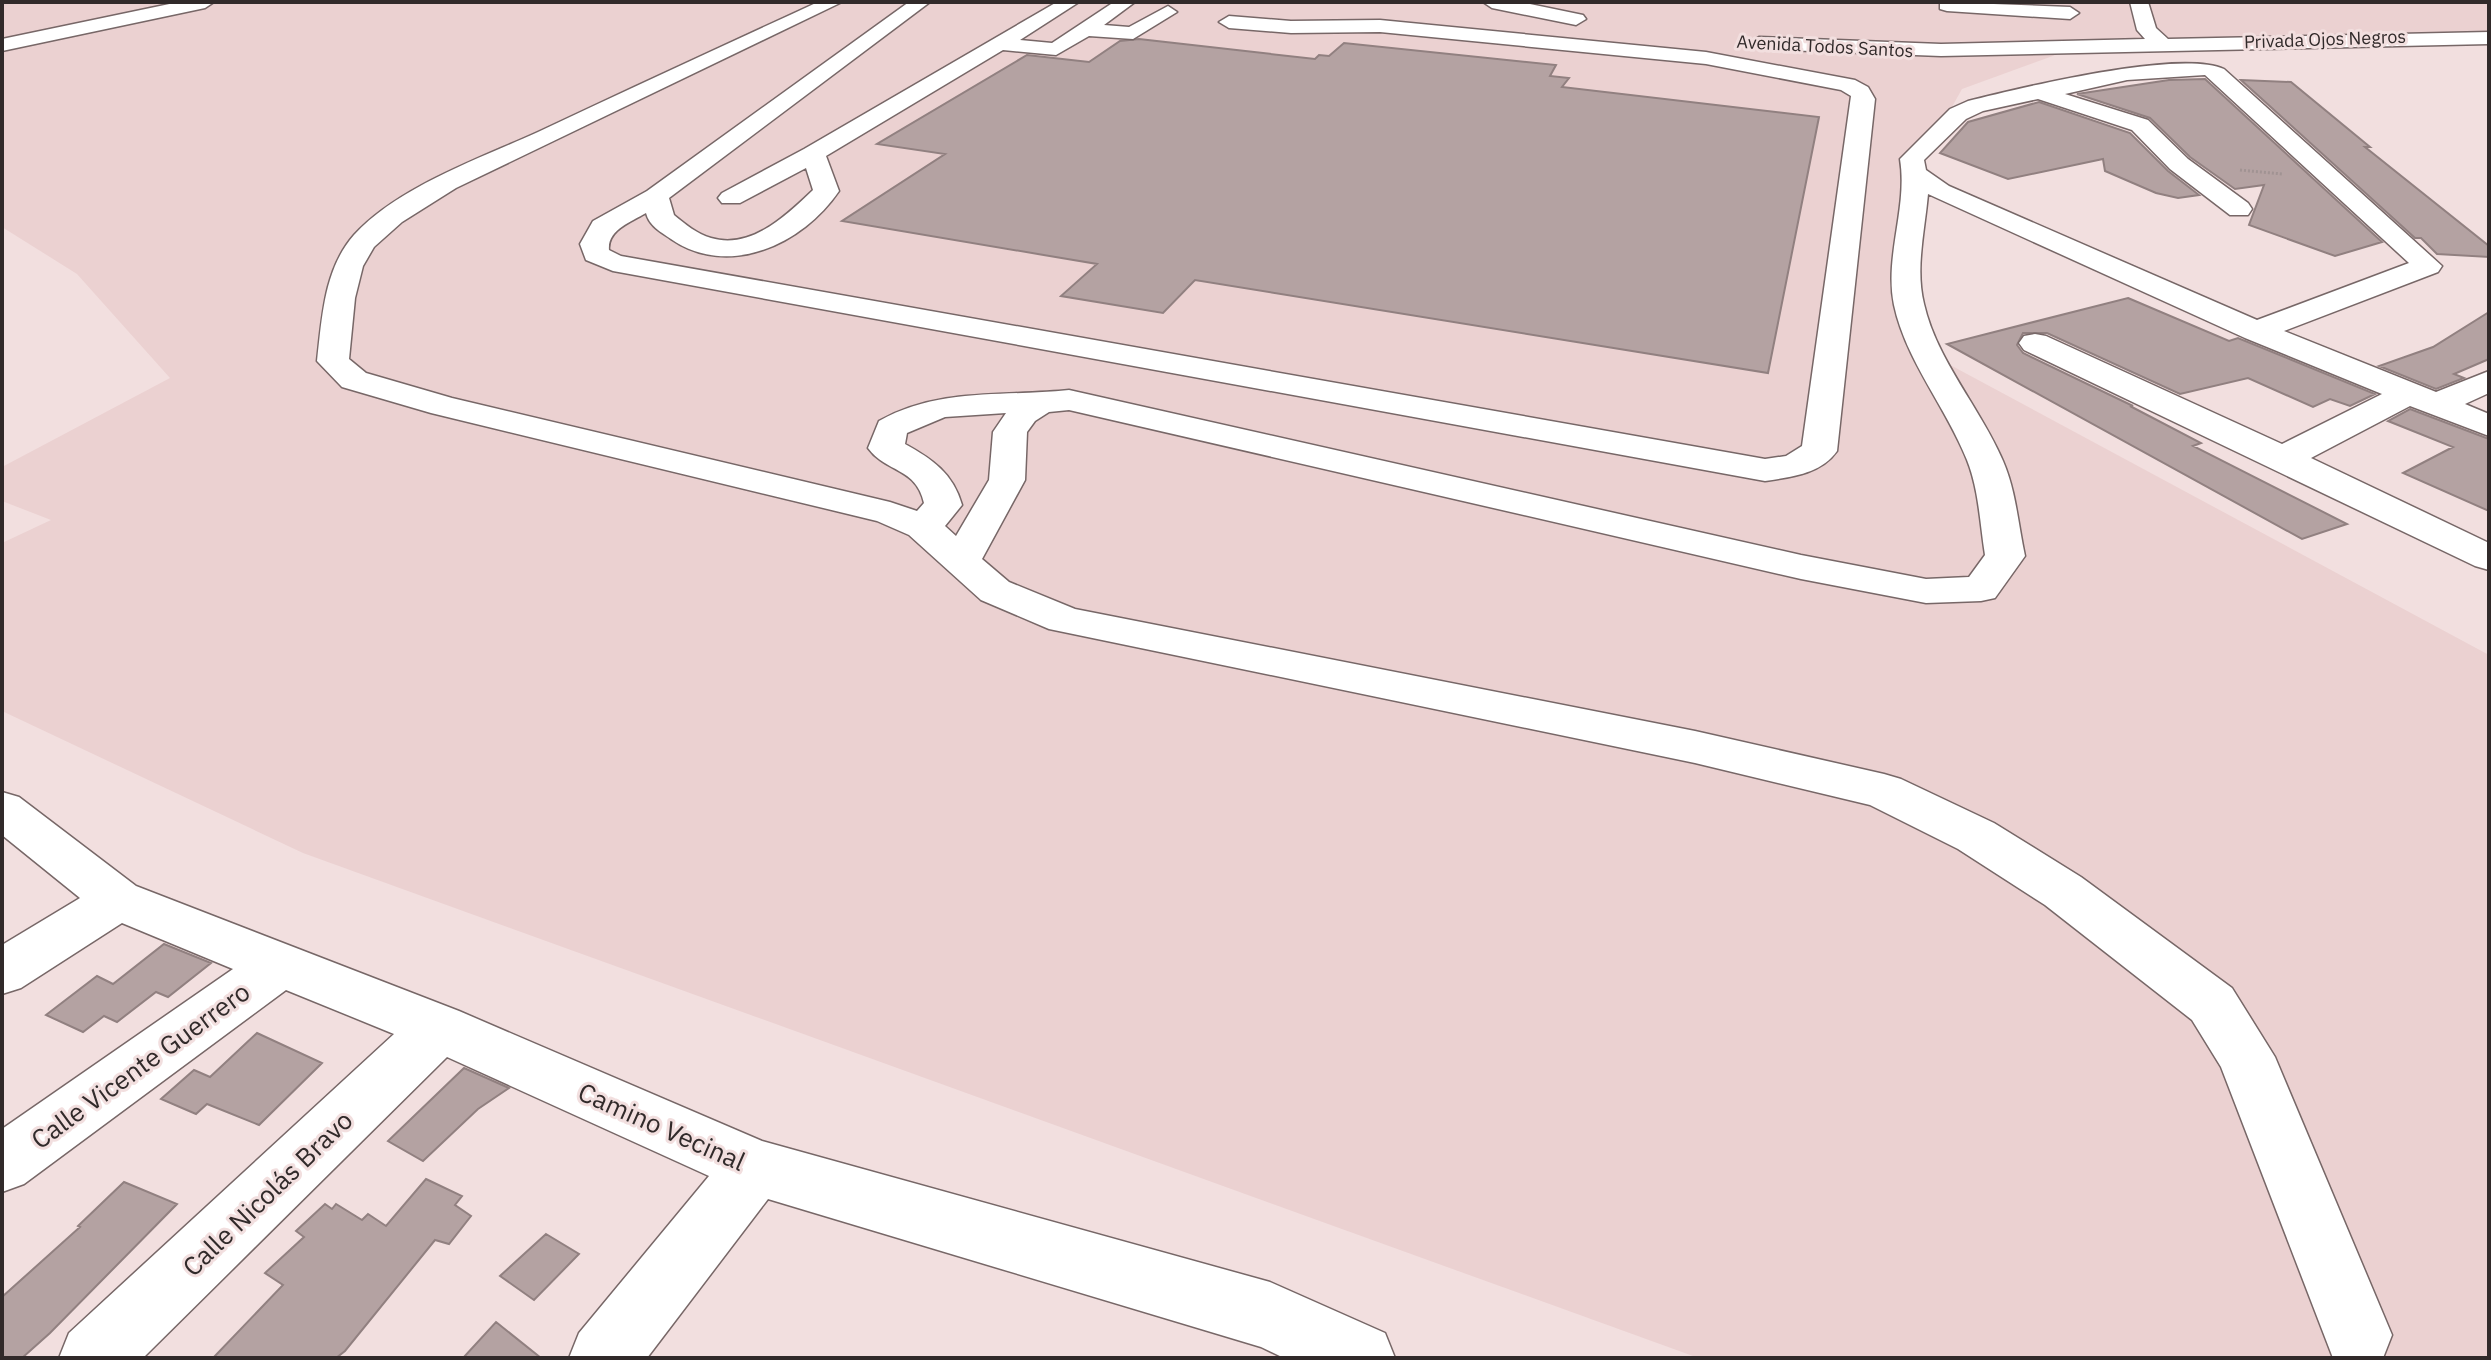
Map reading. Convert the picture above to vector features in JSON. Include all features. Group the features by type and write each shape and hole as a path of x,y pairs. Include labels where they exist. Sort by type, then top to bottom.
{"street":[{"path":"2,45 205,2"},
{"path":"833,2 447,183 401,212 362,243 343,285 333,361 354,380 428,401 890,513 923,527 995,591 1064,620 1695,747 1884,791 1976,836 2063,891 2212,1004 2246,1057 2358,1335"},
{"path":"596,254 594,244 603,227 656,196 921,2"},
{"path":"731,198 813,154 1070,2"},
{"path":"1001,44 1056,49 1126,2"},
{"path":"1492,2 1593,23"},
{"path":"2127,74 2162,44 2147,30 2139,2"},
{"path":"1946,4 2070,13"},
{"path":"1946,4 1976,51"},
{"path":"1087,30 1133,33 1168,5"},
{"path":"596,254 613,263 1765,470 1796,465 1819,451 1864,99 1860,92 1847,85 1709,48 1380,26 1291,27 1229,22"},
{"name":"Avenida Todos Santos","path":"1667,34 1709,48"},
{"name":"Privada Ojos Negros","path":"2162,44 2399,36 2489,38"},
{"name":"Avenida Todos Santos","path":"1735,41 1835,49 1976,51 2162,44"},
{"path":"923,527 943,505 941,487 928,473 886,448 891,428 912,414 959,403 1069,400 1801,567 1926,591 1981,589 2005,556 1986,462 1920,335 1909,303 1906,251 1916,174 1912,159 1958,114 1976,106 2127,74 2208,69 2217,73 2428,266 2256,331"},
{"path":"2044,94 2140,125 2179,164 2239,209"},
{"path":"596,254 673,253 704,245 750,244 772,239 794,224 826,191 813,154"},
{"path":"1916,174 1940,191 2256,331 2489,426"},
{"path":"656,196 661,219 704,245"},
{"path":"2035,343 2489,558"},
{"path":"2283,458 2424,399 2489,381"},
{"path":"961,561 1007,480 1010,432 1022,414 1040,403"},
{"name":"Camino Vecinal","path":"2,809 118,900 439,1028 755,1167 1270,1316 1360,1358"},
{"path":"2,972 118,900"},
{"name":"Calle Vicente Guerrero","path":"2,1164 278,966"},
{"name":"Calle Nicolás Bravo","path":"94,1358 439,1028"},
{"path":"604,1358 755,1167"}],"path":[{"path":"2179,164 2335,180"}],"shaded area":[{"path":"2,2 2489,2 2489,37 2083,45 1962,89 1917,169 1913,345 2489,655 2489,1358 1693,1356 303,853 2,711 2,543 51,520 2,501 2,467 170,378 77,274 2,227"}],"building":[{"path":"1139,39 1315,59 1319,55 1329,56 1344,43 1556,65 1550,76 1569,78 1562,87 1819,117 1768,373 1195,280 1163,313 1061,296 1097,264 842,221 945,154 877,144 1027,55 1089,62 1120,41"},
{"path":"2205,79 2382,242 2335,256 2249,225 2264,185 2235,189 2190,157 2150,118 2077,94 2169,80"},
{"path":"2241,80 2291,82 2370,147 2365,147 2489,246 2489,257 2437,254 2421,238 2415,238"},
{"path":"2039,102 2130,133 2168,171 2199,195 2178,198 2156,193 2105,171 2103,159 2008,179 1940,153 1968,122"},
{"path":"2128,298 2229,341 2238,338 2375,394 2350,406 2330,399 2313,407 2248,378 2180,394 2047,333 2023,333 2017,345 2023,353 2201,443 2193,446 2347,524 2302,539 1947,344"},
{"path":"2489,312 2489,359 2454,374 2464,378 2436,389 2379,366 2433,347"},
{"path":"2410,409 2489,439 2489,511 2403,473 2453,447 2388,421"},
{"path":"164,944 211,963 168,997 156,992 117,1022 104,1016 83,1032 46,1015 97,976 113,984"},
{"path":"257,1033 322,1063 259,1125 207,1104 196,1114 161,1099 194,1070 210,1077"},
{"path":"464,1068 509,1088 478,1109 423,1161 388,1141"},
{"path":"426,1179 462,1196 455,1205 471,1216 449,1244 435,1240 345,1351 336,1358 213,1358 283,1285 265,1273 304,1237 296,1231 325,1204 332,1209 336,1204 362,1220 368,1214 386,1226"},
{"path":"124,1182 177,1204 22,1358 2,1358 2,1297 80,1227"},
{"path":"546,1234 579,1254 534,1300 500,1276"},
{"path":"496,1322 541,1358 463,1358"}]}
